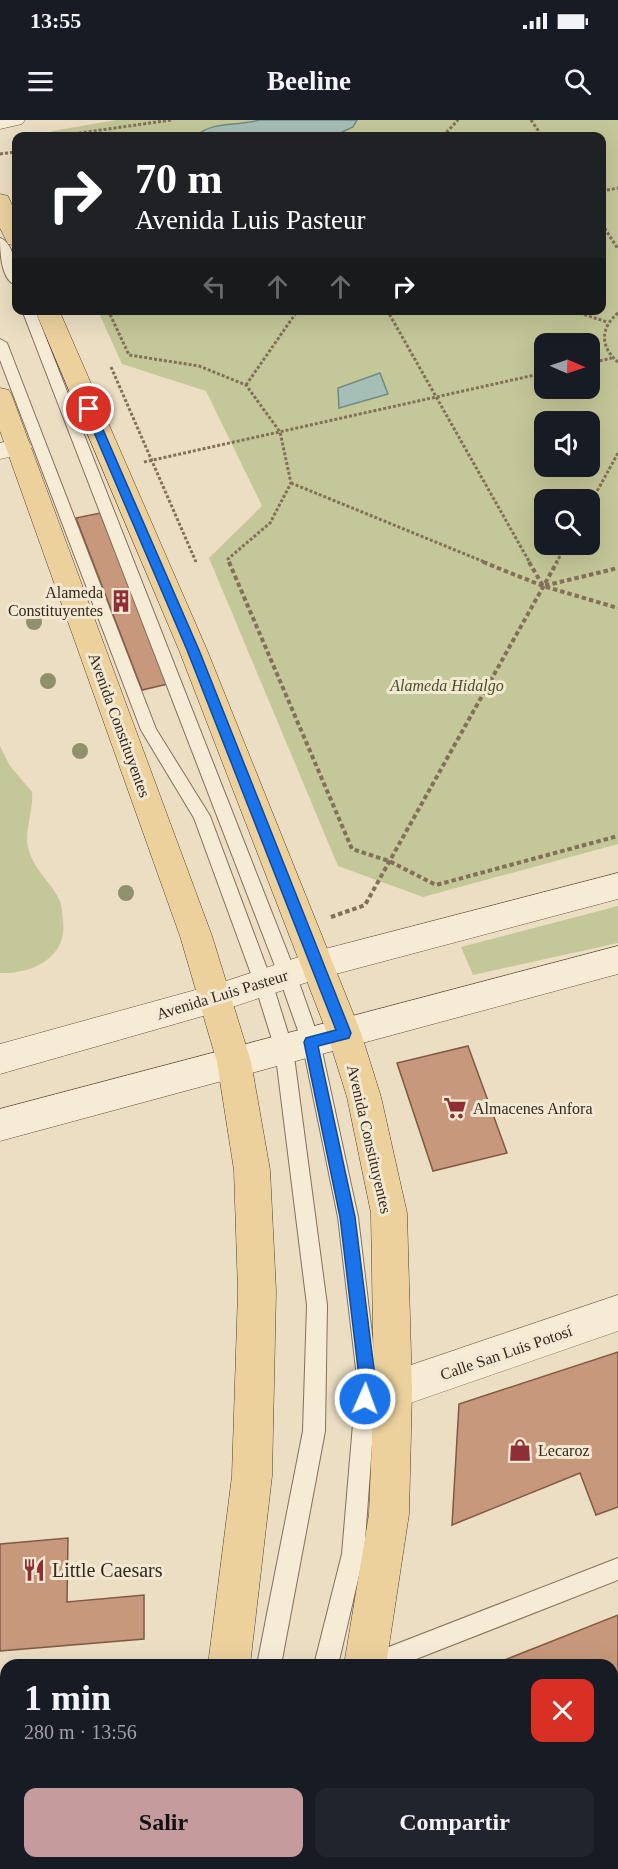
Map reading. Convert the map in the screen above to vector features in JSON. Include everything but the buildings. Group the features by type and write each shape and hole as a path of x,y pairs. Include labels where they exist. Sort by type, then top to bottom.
{"main road":[{"path":"0,123 15,120"},
{"path":"0,201 12,230"},
{"name":"Avenida Constituyentes","path":"49,315 193,650 289,974 313,1042 364,1098 389,1213 393,1390 389,1514 366,1659"},
{"name":"Avenida Constituyentes","path":"0,396 9,449 217,998 234,1062 252,1170 257,1291 252,1476 230,1659"},
{"name":"Avenida Luis Pasteur","path":"0,1059 217,998 289,974 618,886"},
{"path":"0,1125 618,960"},
{"name":"Calle San Luis Potosí","path":"393,1390 618,1313"}],"lane":[{"path":"0,242 12,271"},
{"path":"30,315 289,974 313,1042 348,1217 367,1377 353,1554 327,1659"},
{"path":"0,343 149,730 202,816 289,974"},
{"path":"270,1659 314,1431 317,1305 313,1042"},
{"path":"386,1659 618,1569"}],"path":[{"path":"87,132 171,120"},
{"path":"447,132 458,120"},
{"path":"606,230 618,249"},
{"path":"618,313 608,322 603,334 604,346 612,358 618,362"},
{"path":"110,315 129,355 199,366 246,385 280,432 291,483 270,523 228,559 352,849 389,861 436,885 618,836"},
{"path":"246,385 295,315"},
{"path":"390,315 543,586"},
{"path":"586,315 608,322"},
{"path":"600,361 612,358"},
{"path":"111,366 196,562"},
{"path":"152,460 534,375"},
{"path":"598,489 618,453"},
{"path":"291,483 543,586 618,608"},
{"path":"364,905 561,555"},
{"path":"543,586 618,568"}],"green space":[{"name":"Alameda Hidalgo","path":"116,120 618,120 618,844 423,897 338,866 209,558 262,506 206,391 122,364 100,315 606,315 606,132 50,132"},
{"path":"0,746 10,766 32,792 27,844 35,864 59,900 63,920 60,944 54,953 46,961 36,966 12,973 0,973"},
{"path":"618,906 618,943 473,975 461,947"}],"water":[{"path":"259,120 357,120 353,127 342,132 202,132 218,126"},
{"path":"380,373 388,394 339,408 338,388"}],"place":[{"name":"Alameda Constituyentes","path":"121,601"},
{"name":"Almacenes Anfora","path":"455,1108"},
{"name":"Lecaroz","path":"520,1450"},
{"name":"Little Caesars","path":"34,1570"}],"route":[{"path":"89,409 193,650 344,1033 311,1042 348,1217 367,1377 365,1399"}]}
